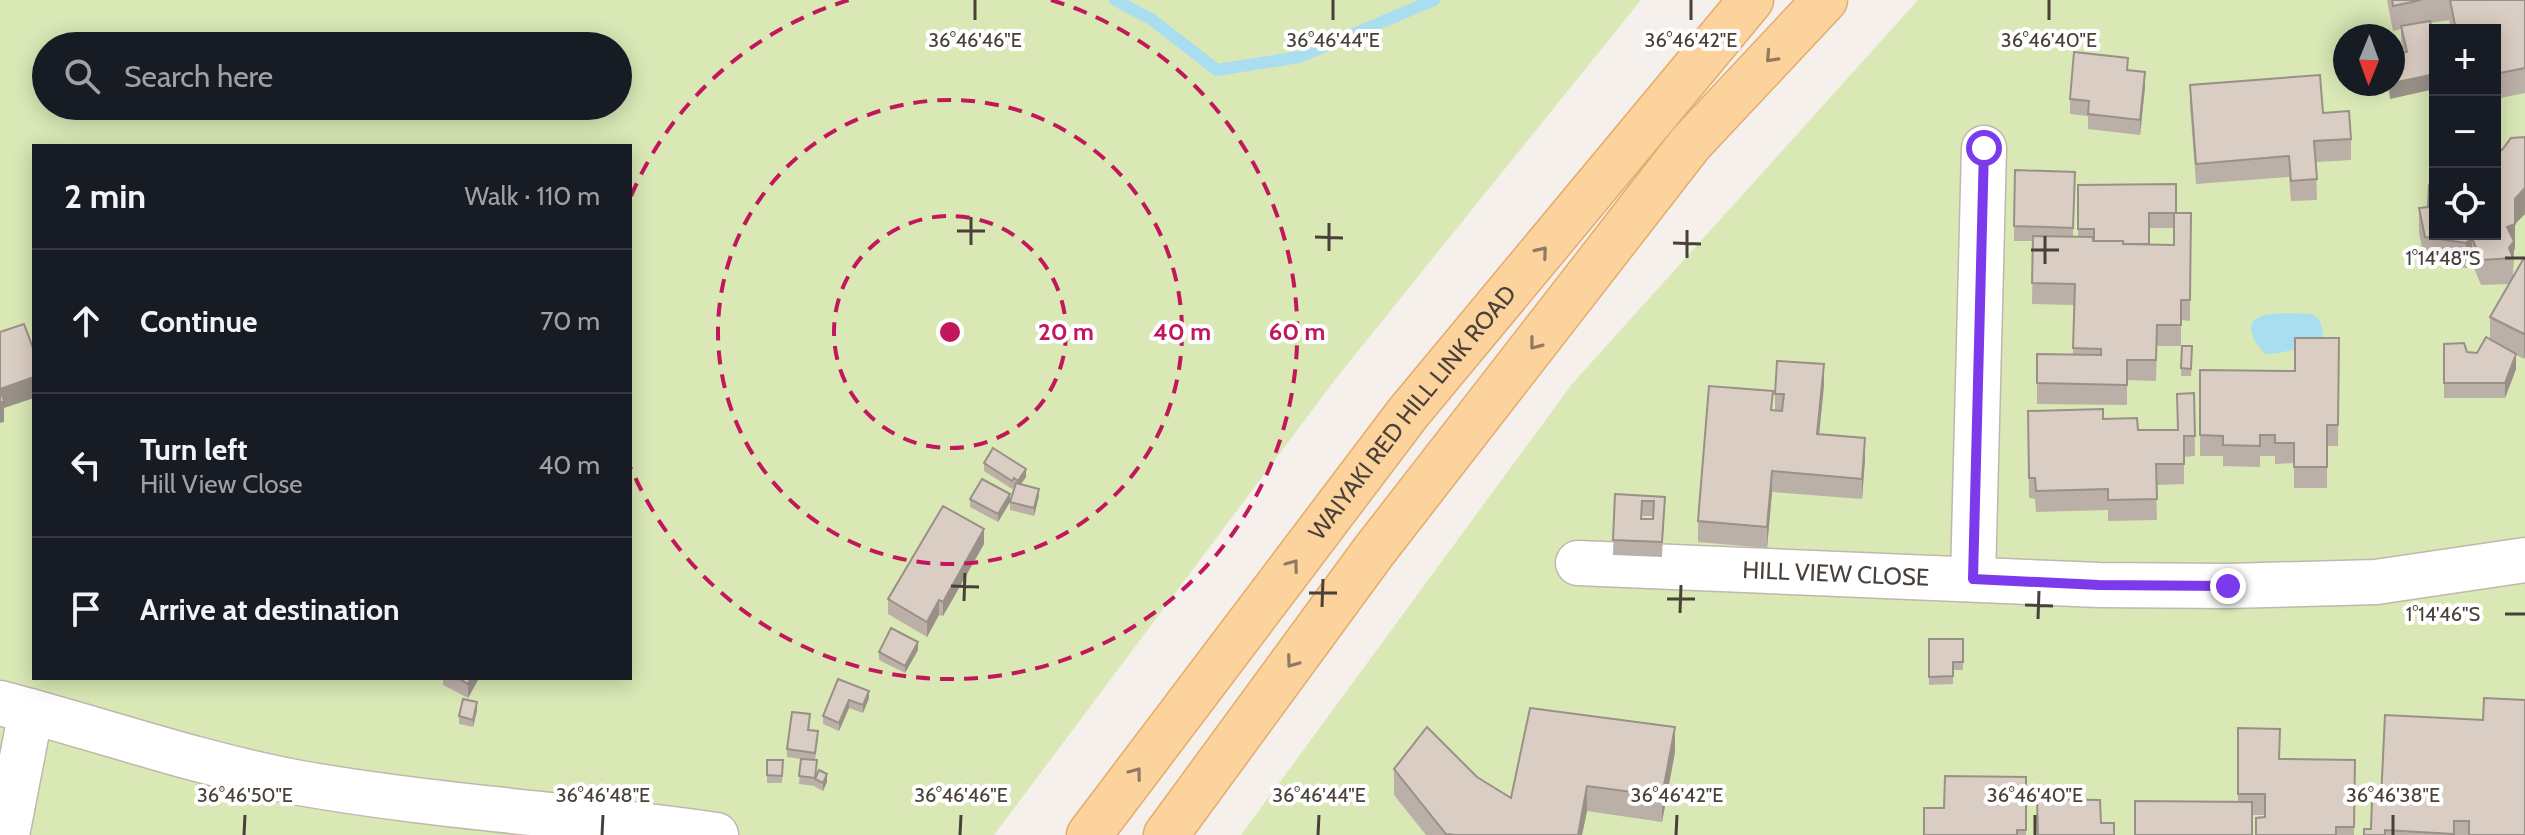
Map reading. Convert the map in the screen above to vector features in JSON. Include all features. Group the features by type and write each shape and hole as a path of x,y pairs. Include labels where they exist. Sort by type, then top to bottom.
{"main road":[{"name":"WAIYAKI RED HILL LINK ROAD","path":"1089,835 1408,413 1751,0"},
{"path":"1166,835 1374,551 1690,144 1825,0"}],"street":[{"path":"1973,579 1984,148"},
{"name":"HILL VIEW CLOSE","path":"1578,563 2128,586 2376,582 2525,560"},
{"path":"7,835 15,707 231,768 300,783 704,834"}],"green space":[{"path":"0,0 1641,0 1337,377 994,835 0,835"},
{"path":"1918,0 2525,0 2525,835 1241,835 1572,384"}],"water":[{"path":"2312,314 2319,319 2322,342 2314,347 2266,354 2252,335 2252,324 2264,315"}],"building":[{"path":"2392,0 2421,0 2393,6"},
{"path":"2450,0 2525,0 2525,68 2501,73 2501,24 2455,24"},
{"path":"2430,21 2429,75 2405,80 2405,25"},
{"path":"2074,52 2128,58 2127,70 2145,72 2140,120 2088,114 2089,101 2070,99"},
{"path":"2320,75 2323,113 2349,111 2351,139 2314,141 2317,179 2291,181 2289,156 2196,164 2190,85"},
{"path":"2525,137 2525,188 2515,199 2515,224 2507,227 2514,241 2509,248 2513,258 2481,260 2473,240 2501,240 2501,150 2511,138"},
{"path":"2015,170 2075,172 2073,228 2014,226"},
{"path":"2176,184 2176,213 2149,213 2149,244 2094,241 2094,229 2078,229 2078,185"},
{"path":"2429,185 2429,238 2425,237 2419,208 2428,207"},
{"path":"2174,213 2191,213 2190,300 2181,300 2181,325 2157,325 2156,360 2127,360 2127,385 2037,383 2037,354 2101,355 2101,349 2073,348 2075,284 2032,283 2033,236 2093,237 2093,241 2123,241 2123,244 2174,245"},
{"path":"2524,258 2525,331 2524,334 2490,317"},
{"path":"24,324 32,346 32,378 0,389 0,332"},
{"path":"2486,337 2516,354 2505,383 2444,383 2444,344 2464,343 2467,352 2477,353"},
{"path":"2295,338 2339,338 2338,425 2327,425 2327,467 2294,467 2294,443 2275,443 2275,435 2260,435 2260,446 2223,445 2223,436 2200,435 2200,370 2295,371"},
{"path":"2182,346 2192,346 2191,369 2181,368"},
{"path":"1777,361 1824,364 1817,434 1865,438 1862,479 1772,471 1767,527 1698,521 1709,386 1773,391 1771,410 1782,411 1784,394 1775,394"},
{"path":"2194,393 2195,436 2184,436 2184,464 2156,464 2157,499 2108,500 2108,489 2036,491 2035,478 2029,478 2028,411 2103,409 2103,419 2137,418 2138,430 2178,430 2177,394"},
{"path":"993,448 1026,469 1018,481 1014,478 1012,481 984,463"},
{"path":"982,479 1010,494 998,514 970,499"},
{"path":"1016,483 1039,489 1034,508 1010,502"},
{"path":"1615,494 1665,497 1662,542 1613,540","holes":["1642,501 1654,501 1653,519 1641,519"]},
{"path":"943,506 984,529 943,602 939,600 927,622 888,599"},
{"path":"891,628 918,642 905,666 879,652"},
{"path":"1929,639 1963,639 1963,662 1953,662 1953,676 1929,677"},
{"path":"838,679 869,691 863,705 849,700 839,723 823,716"},
{"path":"2484,698 2525,700 2525,835 2469,835 2469,821 2454,821 2454,834 2385,830 2385,835 2364,835 2364,829 2371,829 2372,799 2381,799 2385,715 2483,720"},
{"path":"463,699 477,702 473,720 459,716"},
{"path":"1530,708 1675,727 1662,796 1587,786 1578,835 1446,834 1394,769 1427,727 1477,777 1511,798"},
{"path":"792,712 810,714 808,730 818,731 815,753 787,749"},
{"path":"2238,728 2280,729 2279,759 2355,760 2354,827 2336,827 2336,835 2256,835 2256,818 2265,817 2265,794 2238,794"},
{"path":"801,759 817,760 815,778 799,776"},
{"path":"767,760 783,760 782,776 767,775"},
{"path":"819,770 827,774 823,783 815,779"},
{"path":"1945,776 2026,777 2026,830 2017,830 2017,835 1924,835 1924,808 1944,808"},
{"path":"2037,799 2100,800 2101,823 2114,823 2114,835 2038,835"},
{"path":"2135,801 2252,802 2252,835 2135,835"}],"waterway":[{"path":"1115,0 1151,19 1217,70 1299,57 1434,0"}],"route":[{"path":"1984,148 1973,579 2099,585 2228,586"}]}
